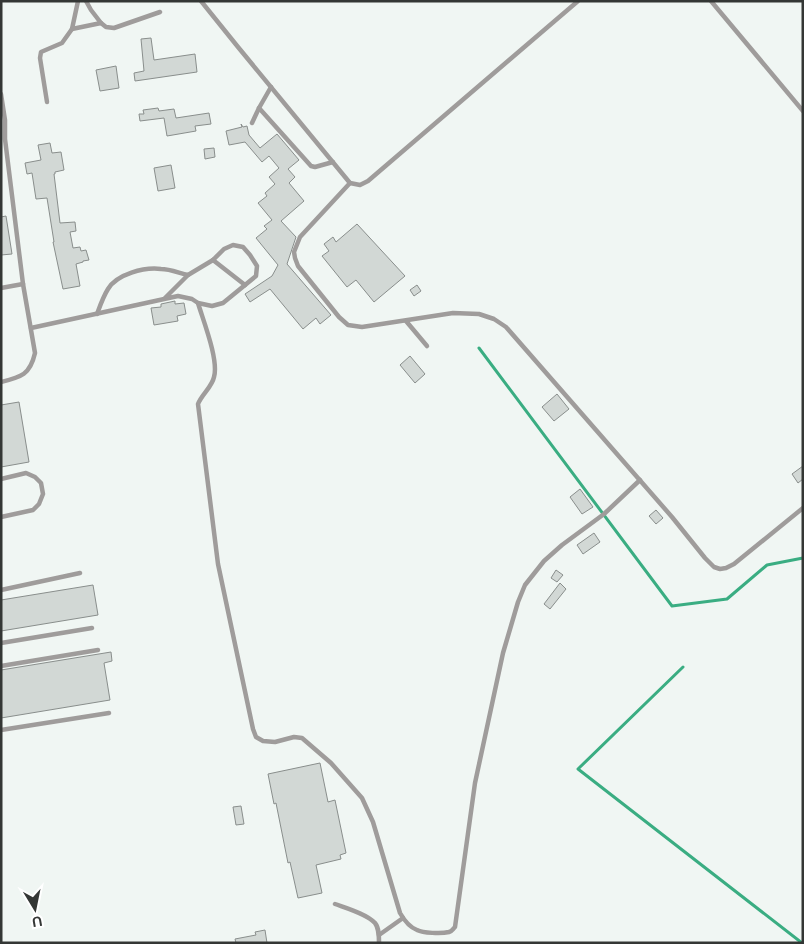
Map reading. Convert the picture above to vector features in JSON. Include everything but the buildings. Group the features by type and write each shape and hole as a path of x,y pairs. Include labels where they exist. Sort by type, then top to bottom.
{"lane":[{"path":"48,102 40,58 41,52 62,43 72,30 78,1"},
{"path":"86,1 91,10 106,27 114,28 160,12"},
{"path":"201,1 350,183 360,185 368,181 578,1"},
{"path":"712,1 803,111"},
{"path":"72,30 101,23"},
{"path":"252,123 271,88"},
{"path":"1,94 5,120 3,139 23,284 35,353 33,363 27,373 1,382"},
{"path":"259,108 311,166 315,167 332,162"},
{"path":"350,183 300,236 294,252 298,266 339,317 348,325 362,327 454,313 479,314 494,319 506,327 714,567 720,569 734,564 803,508"},
{"path":"31,328 178,296 212,306 223,303 256,276 256,266 243,247 233,245 188,275 164,299"},
{"path":"213,260 245,285"},
{"path":"97,314 109,287 128,273 161,268 188,275"},
{"path":"1,288 23,284"},
{"path":"198,303 211,345 215,376 198,404 218,564 253,729 256,737 263,741 275,742 294,737 302,738 331,764 362,798 373,822 400,913 407,924 416,930 447,932 455,927 475,783 503,653 518,602 525,586 544,560 604,514 640,480"},
{"path":"406,321 428,346"},
{"path":"1,479 26,473 42,483 43,494 39,504 32,510 1,517"},
{"path":"1,590 80,573"},
{"path":"1,643 92,628"},
{"path":"1,666 98,650"},
{"path":"1,730 109,713"},
{"path":"335,904 366,916 375,923 380,943"},
{"path":"379,935 403,918"}],"waterway":[{"path":"479,348 672,606 727,599 767,565 803,558"},
{"path":"683,667 578,769 802,943"}]}
